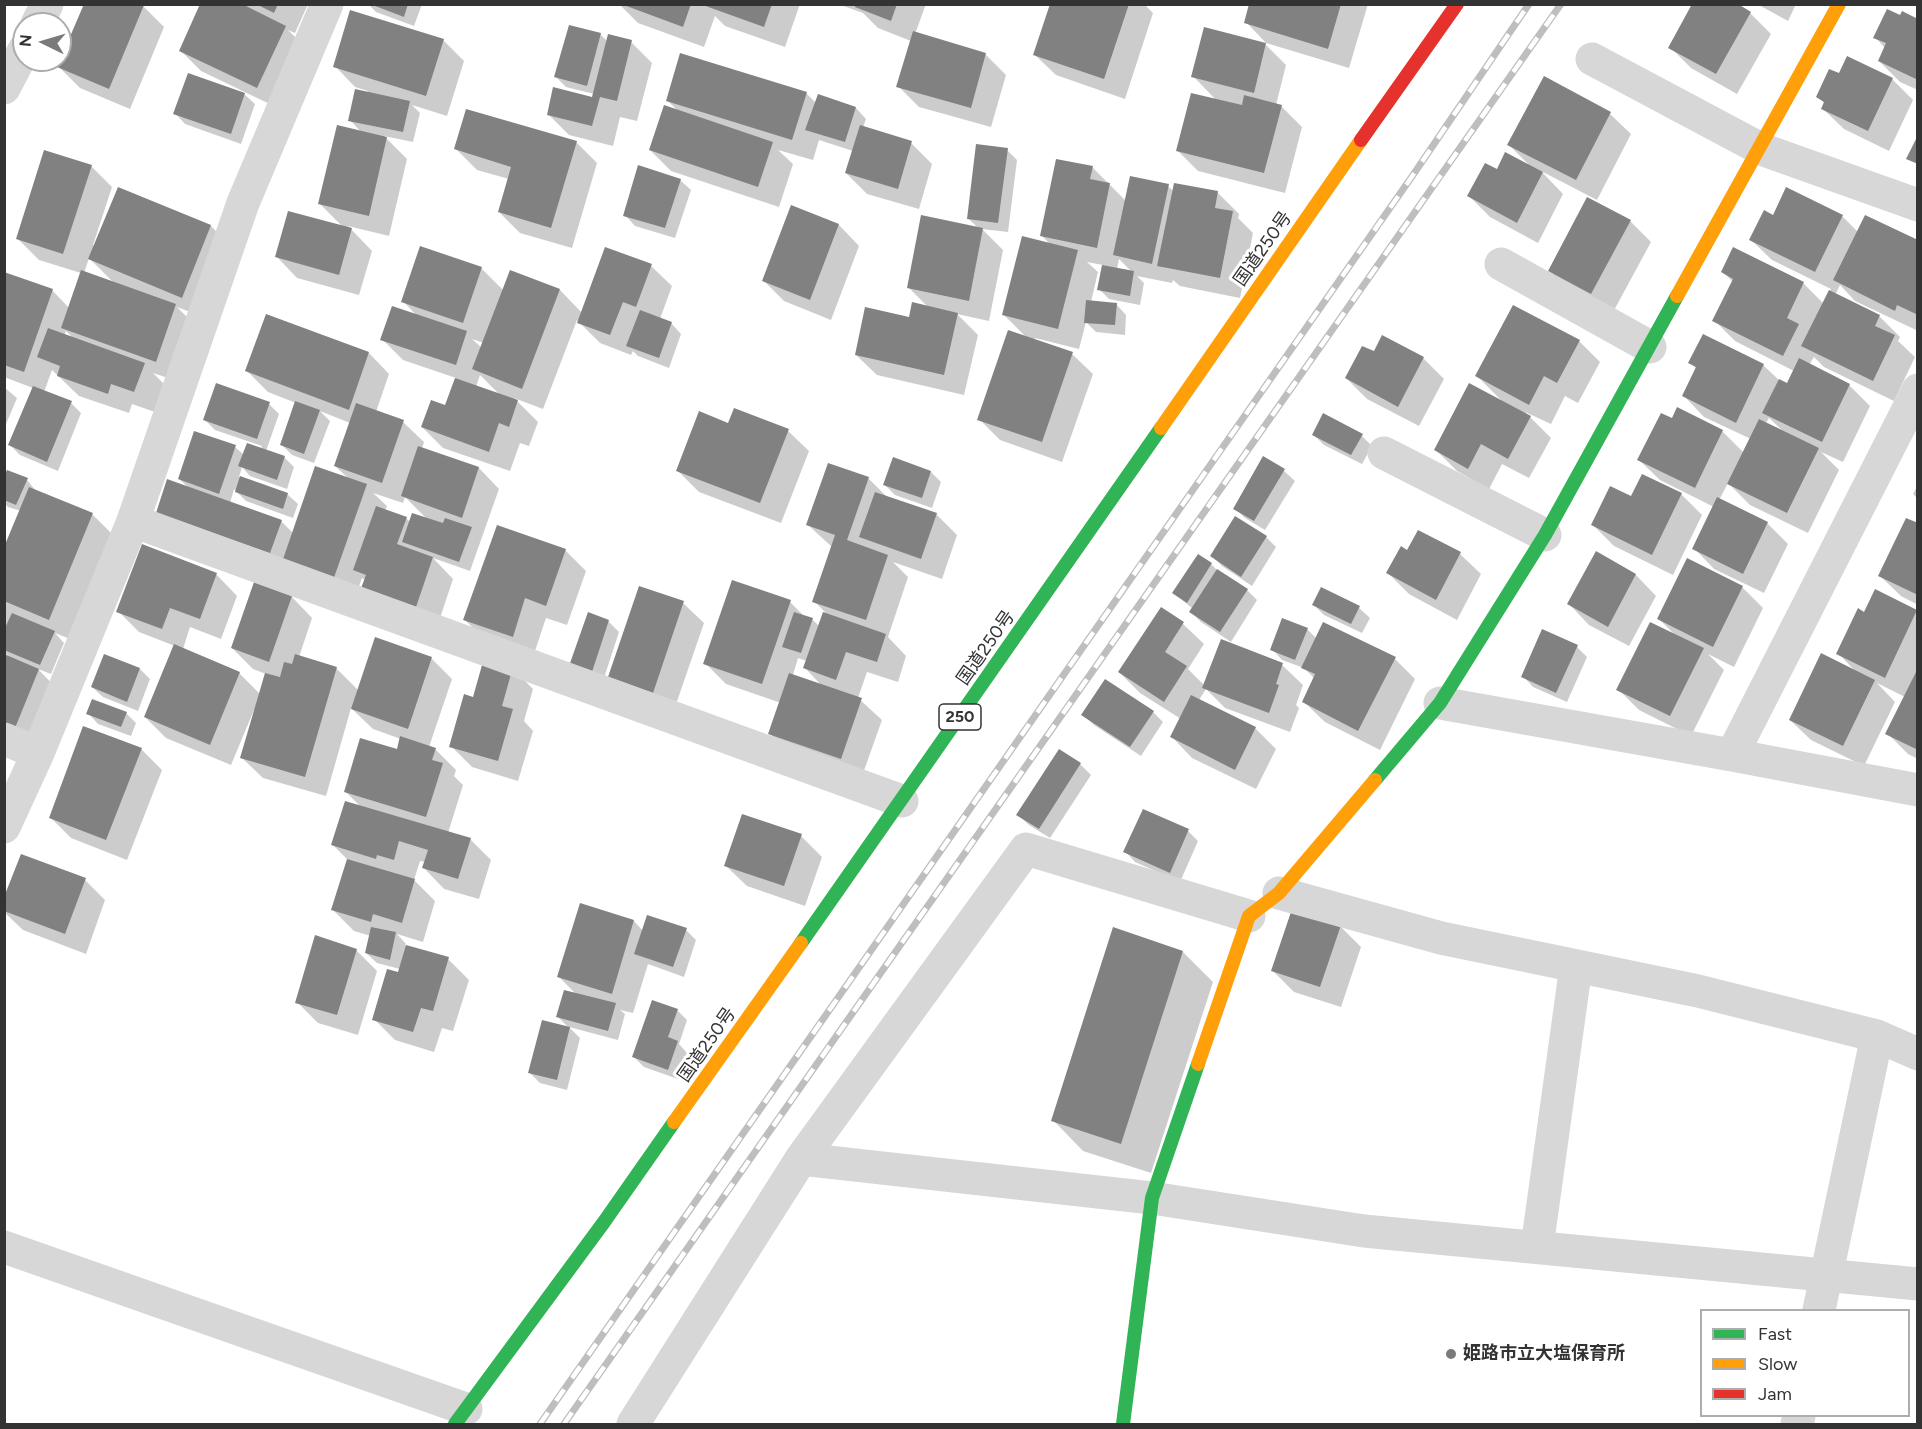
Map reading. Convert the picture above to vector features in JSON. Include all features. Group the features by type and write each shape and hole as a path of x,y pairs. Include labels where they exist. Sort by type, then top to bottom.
{"main road":[{"name":"国道250号","path":"460,1417 604,1222 902,801 1457,4"},
{"path":"1123,1425 1152,1198 1249,916 1279,892 1440,703 1545,535 1761,149 1839,4"}],"street":[{"path":"4,827 38,753 132,521 243,203 327,4"},
{"path":"1592,59 1761,149 1917,205"},
{"path":"4,88 12,72"},
{"path":"1501,264 1650,347"},
{"path":"1732,754 1917,390"},
{"path":"1384,453 1545,535"},
{"path":"132,521 902,801"},
{"path":"1440,703 1732,754 1917,790"},
{"path":"4,739 38,753"},
{"path":"633,1425 801,1159 1026,849 1249,916"},
{"path":"1279,892 1441,938 1698,991 1877,1036 1917,1054"},
{"path":"1537,1247 1576,966"},
{"path":"1819,1309 1877,1036"},
{"path":"801,1159 1152,1198 1364,1231 1917,1284"},
{"path":"4,1247 460,1417"}],"building":[{"path":"84,4 144,5 109,89 69,72 72,72 72,32"},
{"path":"200,4 242,4 286,26 257,88 179,51"},
{"path":"256,4 278,4 274,13"},
{"path":"370,4 408,4 404,17"},
{"path":"621,4 691,4 683,27"},
{"path":"700,4 772,4 764,27"},
{"path":"856,4 897,4 891,21 855,7"},
{"path":"1050,4 1129,4 1104,79 1033,55"},
{"path":"1249,4 1341,4 1328,49 1244,23"},
{"path":"1692,4 1738,4 1751,12 1716,74 1668,48"},
{"path":"1887,9 1900,15 1902,11 1918,19 1918,80 1878,61 1886,43 1873,38"},
{"path":"350,10 444,39 426,96 333,67"},
{"path":"569,25 601,33 587,86 554,77"},
{"path":"1204,27 1266,43 1254,93 1191,77"},
{"path":"913,31 986,53 971,108 896,87"},
{"path":"608,34 632,40 617,101 600,97 592,126 547,115 553,87 592,97"},
{"path":"680,53 807,92 792,140 666,101"},
{"path":"1847,56 1893,78 1868,131 1821,109 1824,102 1816,97 1829,69 1839,73"},
{"path":"188,73 245,93 231,134 173,114"},
{"path":"1544,76 1611,112 1576,180 1507,145"},
{"path":"355,89 410,101 403,132 348,121"},
{"path":"1191,93 1242,105 1244,95 1282,105 1264,173 1176,151"},
{"path":"818,94 856,107 845,142 805,130"},
{"path":"664,105 773,142 758,187 649,150"},
{"path":"466,109 577,141 551,228 498,212 511,167 454,149"},
{"path":"337,125 387,137 369,216 318,204"},
{"path":"860,125 912,141 898,189 845,173"},
{"path":"1918,135 1918,164 1906,159"},
{"path":"976,144 1008,148 998,223 967,219"},
{"path":"44,150 92,165 63,254 16,239"},
{"path":"1505,152 1543,172 1517,223 1467,196 1485,163 1497,169"},
{"path":"1056,159 1093,166 1090,179 1110,183 1097,248 1040,236"},
{"path":"638,165 681,179 665,228 623,216"},
{"path":"1130,176 1169,184 1152,264 1113,255"},
{"path":"1174,183 1218,191 1215,208 1233,211 1220,278 1157,266"},
{"path":"118,187 211,225 182,298 88,259"},
{"path":"1786,187 1843,215 1815,272 1749,240 1764,210 1773,215"},
{"path":"1587,197 1631,220 1591,294 1548,271"},
{"path":"791,205 839,224 810,300 762,281"},
{"path":"288,211 352,228 339,275 275,257"},
{"path":"921,215 983,228 969,301 907,288"},
{"path":"1865,215 1918,240 1918,315 1897,305 1895,311 1833,280"},
{"path":"1022,236 1078,250 1058,329 1002,315"},
{"path":"420,246 482,267 463,323 401,302"},
{"path":"605,247 652,264 636,307 623,302 610,335 577,323"},
{"path":"1733,247 1804,282 1787,318 1799,324 1783,356 1712,321 1733,279 1721,272"},
{"path":"1102,265 1134,271 1130,296 1097,290"},
{"path":"81,270 176,304 156,362 61,328"},
{"path":"510,270 560,289 522,389 472,369"},
{"path":"4,272 53,289 24,372 4,365"},
{"path":"1829,290 1880,315 1875,326 1895,335 1873,381 1801,346"},
{"path":"1086,300 1117,303 1115,325 1084,323"},
{"path":"912,302 958,313 944,375 855,355 865,307 909,317"},
{"path":"1513,305 1580,340 1557,383 1544,376 1529,405 1475,376"},
{"path":"392,306 467,331 456,365 380,340"},
{"path":"640,310 672,322 659,358 626,346"},
{"path":"266,314 369,352 349,410 245,371"},
{"path":"48,328 145,363 134,392 111,384 108,394 57,376 60,366 37,357"},
{"path":"1008,330 1073,352 1042,442 977,420"},
{"path":"1703,334 1764,364 1736,423 1682,396 1696,367 1688,363"},
{"path":"1382,335 1424,357 1398,407 1345,378 1362,346 1374,351"},
{"path":"1799,358 1850,384 1822,442 1762,413 1779,379 1787,383"},
{"path":"455,378 518,400 509,427 499,423 489,452 421,427 431,400 445,405"},
{"path":"216,383 270,402 257,439 203,420"},
{"path":"1469,383 1531,416 1508,459 1481,444 1468,469 1434,450"},
{"path":"33,386 72,401 47,462 8,445"},
{"path":"295,401 320,410 304,454 280,445"},
{"path":"356,403 404,420 382,483 334,466"},
{"path":"1677,407 1723,430 1695,488 1637,460 1661,413 1672,418"},
{"path":"734,408 789,429 760,503 676,471 699,411 728,423"},
{"path":"1323,413 1363,434 1351,455 1312,435"},
{"path":"1759,419 1819,448 1787,513 1727,484"},
{"path":"194,431 236,445 219,494 178,479"},
{"path":"247,443 285,456 277,480 238,466"},
{"path":"418,446 479,467 462,518 401,496"},
{"path":"1263,456 1285,469 1254,521 1233,509"},
{"path":"893,457 931,471 922,498 883,485"},
{"path":"828,463 869,477 847,540 888,555 866,620 812,602 835,535 806,525"},
{"path":"315,466 367,484 331,586 280,568"},
{"path":"7,470 28,478 16,505 4,500 4,476"},
{"path":"1642,474 1682,493 1652,555 1591,525 1610,486 1631,496"},
{"path":"240,476 288,493 283,509 235,492"},
{"path":"167,479 282,520 270,553 156,513"},
{"path":"29,487 93,513 49,620 4,601 4,547"},
{"path":"875,492 937,513 921,559 859,537"},
{"path":"1717,497 1768,522 1743,574 1692,549"},
{"path":"376,506 407,517 397,544 433,557 415,610 360,591 366,575 353,570"},
{"path":"412,513 443,523 445,518 472,527 459,562 402,542"},
{"path":"1235,516 1267,536 1241,577 1210,556"},
{"path":"1906,518 1918,523 1918,595 1878,576"},
{"path":"497,525 566,549 546,606 525,598 513,637 463,620"},
{"path":"1418,530 1461,552 1436,600 1386,573 1401,546 1407,550"},
{"path":"142,544 217,573 200,619 170,608 162,629 116,612"},
{"path":"1596,551 1636,574 1608,627 1567,604"},
{"path":"1198,554 1212,563 1187,603 1172,593"},
{"path":"1687,558 1743,586 1713,647 1657,619"},
{"path":"1217,569 1248,589 1220,632 1189,612"},
{"path":"732,580 791,600 762,684 703,664"},
{"path":"254,582 292,596 269,662 231,648"},
{"path":"639,586 684,601 653,693 608,677"},
{"path":"1321,587 1360,606 1351,624 1312,605"},
{"path":"1875,589 1917,610 1885,678 1836,654 1858,608 1864,612"},
{"path":"1161,607 1184,622 1165,652 1187,666 1164,702 1118,672"},
{"path":"588,612 609,620 591,675 569,666"},
{"path":"794,612 813,618 801,653 782,647"},
{"path":"823,612 886,634 877,662 846,652 836,680 803,668"},
{"path":"12,613 55,631 40,665 4,650 4,630"},
{"path":"1282,618 1308,628 1295,660 1270,650"},
{"path":"1323,622 1396,657 1358,731 1302,702 1315,674 1301,668"},
{"path":"1650,622 1704,648 1670,716 1616,690"},
{"path":"1542,629 1578,645 1556,693 1521,677"},
{"path":"375,637 432,657 408,729 351,709"},
{"path":"1221,639 1283,663 1276,684 1279,685 1269,713 1202,688"},
{"path":"174,644 240,672 210,745 144,717"},
{"path":"1821,653 1875,680 1843,746 1789,720"},
{"path":"4,654 39,669 13,733 4,729"},
{"path":"104,654 140,668 127,702 91,687"},
{"path":"295,654 337,667 305,777 240,758 265,673 280,677 284,662 292,664"},
{"path":"484,658 513,667 502,706 513,709 498,761 449,747 464,694 473,697"},
{"path":"1918,668 1918,750 1885,734"},
{"path":"789,673 862,698 841,759 768,734"},
{"path":"1105,679 1154,711 1130,747 1081,715"},
{"path":"1191,695 1256,727 1235,770 1170,737"},
{"path":"92,699 127,712 121,727 86,714"},
{"path":"83,726 142,748 106,840 49,818"},
{"path":"400,736 436,748 432,760 443,763 426,817 344,792 360,738 397,749"},
{"path":"1059,749 1081,763 1039,829 1016,815"},
{"path":"345,801 471,838 458,879 422,868 428,850 399,841 394,860 377,855 376,859 331,845"},
{"path":"1143,809 1189,829 1170,873 1123,852"},
{"path":"742,814 802,834 784,886 724,866"},
{"path":"21,854 86,878 65,934 4,911 4,897"},
{"path":"347,859 415,879 402,923 373,914 371,922 331,910"},
{"path":"580,903 634,920 612,994 557,977"},
{"path":"1292,909 1341,925 1320,987 1271,971"},
{"path":"647,915 687,928 673,967 634,954"},
{"path":"371,927 396,932 390,960 365,953"},
{"path":"1113,927 1183,951 1121,1144 1051,1121"},
{"path":"315,935 357,949 337,1015 295,1003"},
{"path":"406,945 449,957 433,1011 421,1008 413,1032 372,1020 387,969 398,972"},
{"path":"564,990 616,1003 608,1031 556,1017"},
{"path":"652,1000 678,1009 668,1037 678,1041 668,1070 632,1057"},
{"path":"542,1020 570,1027 557,1080 528,1073"}],"railway":[{"path":"540,1424 1413,175 1529,4"},
{"path":"564,1424 1561,4"}],"traffic: fast":[{"path":"1375,780 1440,703 1545,535 1677,296"},
{"path":"801,943 1161,428"},
{"path":"1123,1424 1152,1198 1198,1064"},
{"path":"455,1424 604,1222 674,1122"}],"traffic: slow":[{"path":"1677,296 1839,4"},
{"path":"1161,428 1361,140"},
{"path":"1198,1064 1249,916 1279,893 1375,780"},
{"path":"674,1122 801,943"}],"traffic: jam":[{"path":"1361,140 1457,4"}],"place":[{"name":"姫路市立大塩保育所","path":"1451,1354"}]}
